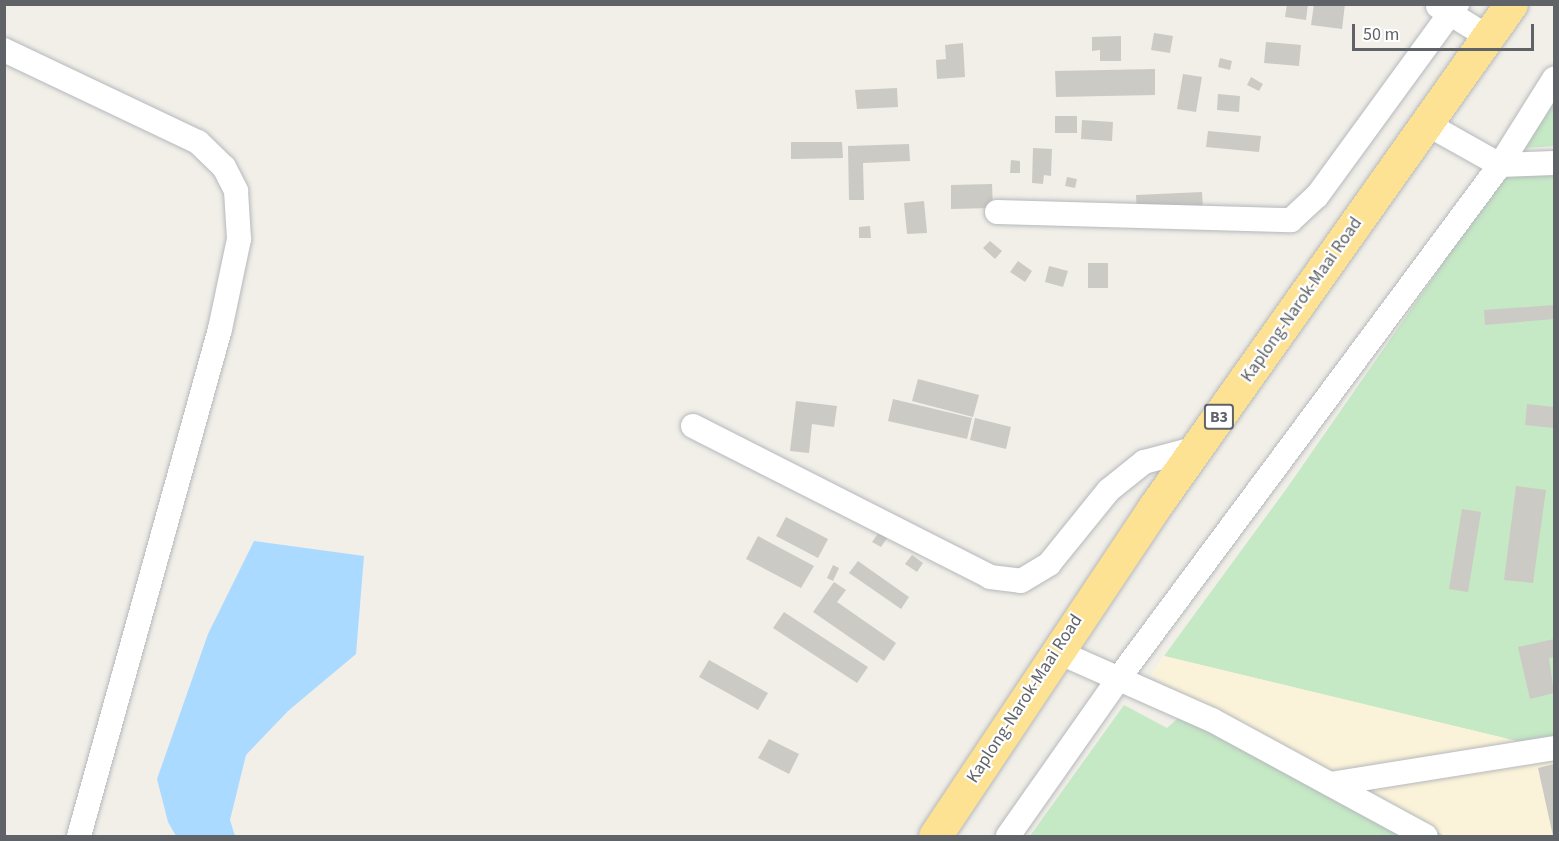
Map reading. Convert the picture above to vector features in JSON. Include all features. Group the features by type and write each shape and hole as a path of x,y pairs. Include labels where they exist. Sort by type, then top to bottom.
{"highway":[{"name":"Kaplong-Narok-Maai Road","path":"935,837 1056,651 1511,4"}],"street":[{"path":"997,212 1291,220 1317,196 1447,8 1488,37"},
{"path":"4,50 198,142 224,167 236,191 239,239 220,329 80,837"},
{"path":"1008,837 1119,678 1500,165 1554,79"},
{"path":"1427,124 1500,165 1554,163"},
{"path":"693,426 990,577 1021,581 1048,564 1108,490 1144,462 1197,448"},
{"path":"1056,651 1212,720 1426,837"},
{"path":"1330,784 1554,748"}],"green space":[{"path":"1554,102 1554,146 1525,148"},
{"path":"1554,172 1554,750 1164,656 1287,488 1505,174"},
{"path":"1196,702 1445,836 1030,836 1124,705 1167,728"}],"sand":[{"path":"1164,656 1554,750 1554,836 1445,836 1150,675"}],"water":[{"path":"254,541 364,556 356,654 288,711 246,755 230,820 235,836 176,836 168,822 157,779 208,634"}],"building":[{"path":"1287,4 1308,4 1306,20 1285,17"},
{"path":"1314,4 1345,4 1342,29 1311,25"},
{"path":"1154,33 1173,36 1170,53 1151,50"},
{"path":"1121,36 1121,61 1100,61 1100,50 1092,51 1092,37"},
{"path":"1266,42 1301,45 1299,66 1264,63"},
{"path":"963,43 965,77 937,79 936,60 946,59 945,45"},
{"path":"1220,58 1232,61 1230,70 1218,67"},
{"path":"1155,69 1155,95 1056,97 1055,71"},
{"path":"1183,74 1202,77 1196,112 1177,109"},
{"path":"1251,77 1263,84 1259,91 1247,85"},
{"path":"897,88 898,107 857,109 855,90"},
{"path":"1218,94 1240,96 1239,112 1217,110"},
{"path":"1055,116 1077,116 1077,133 1055,133"},
{"path":"1082,120 1113,122 1112,141 1081,139"},
{"path":"1208,131 1261,136 1259,152 1206,147"},
{"path":"791,142 842,142 843,158 791,159"},
{"path":"909,144 910,161 863,163 864,200 849,200 848,146"},
{"path":"1033,148 1052,149 1051,176 1044,175 1043,184 1032,183"},
{"path":"1011,160 1020,161 1020,173 1010,173"},
{"path":"1067,177 1077,179 1075,188 1065,186"},
{"path":"992,184 993,208 951,209 951,185"},
{"path":"1202,192 1203,210 1137,213 1136,195"},
{"path":"924,201 927,233 907,234 904,203"},
{"path":"870,226 871,238 859,238 859,227"},
{"path":"990,241 1002,251 995,259 983,248"},
{"path":"1018,261 1032,271 1025,282 1010,272"},
{"path":"1088,263 1108,263 1108,288 1088,288"},
{"path":"1049,266 1068,271 1063,287 1045,282"},
{"path":"1554,305 1554,319 1485,325 1484,310"},
{"path":"918,379 979,395 973,417 912,401"},
{"path":"893,399 972,418 967,439 888,421"},
{"path":"796,401 837,406 834,427 812,424 809,453 790,451"},
{"path":"1527,404 1554,407 1554,428 1525,425"},
{"path":"975,418 1011,427 1006,449 970,440"},
{"path":"1516,486 1546,490 1533,583 1504,580"},
{"path":"1462,509 1481,512 1468,592 1449,589"},
{"path":"786,517 828,539 818,558 776,536"},
{"path":"880,531 888,537 881,547 872,542"},
{"path":"758,536 814,566 801,588 746,559"},
{"path":"912,555 923,563 917,572 905,564"},
{"path":"858,561 909,597 901,609 849,573"},
{"path":"833,565 839,568 833,581 827,578"},
{"path":"834,582 846,590 837,602 896,643 884,661 813,612"},
{"path":"784,612 868,667 857,683 773,628"},
{"path":"1554,639 1554,657 1549,658 1554,693 1530,699 1518,647"},
{"path":"709,660 768,693 758,710 699,677"},
{"path":"769,739 799,754 789,774 758,758"},
{"path":"1554,764 1554,836 1553,836 1538,768"}]}
